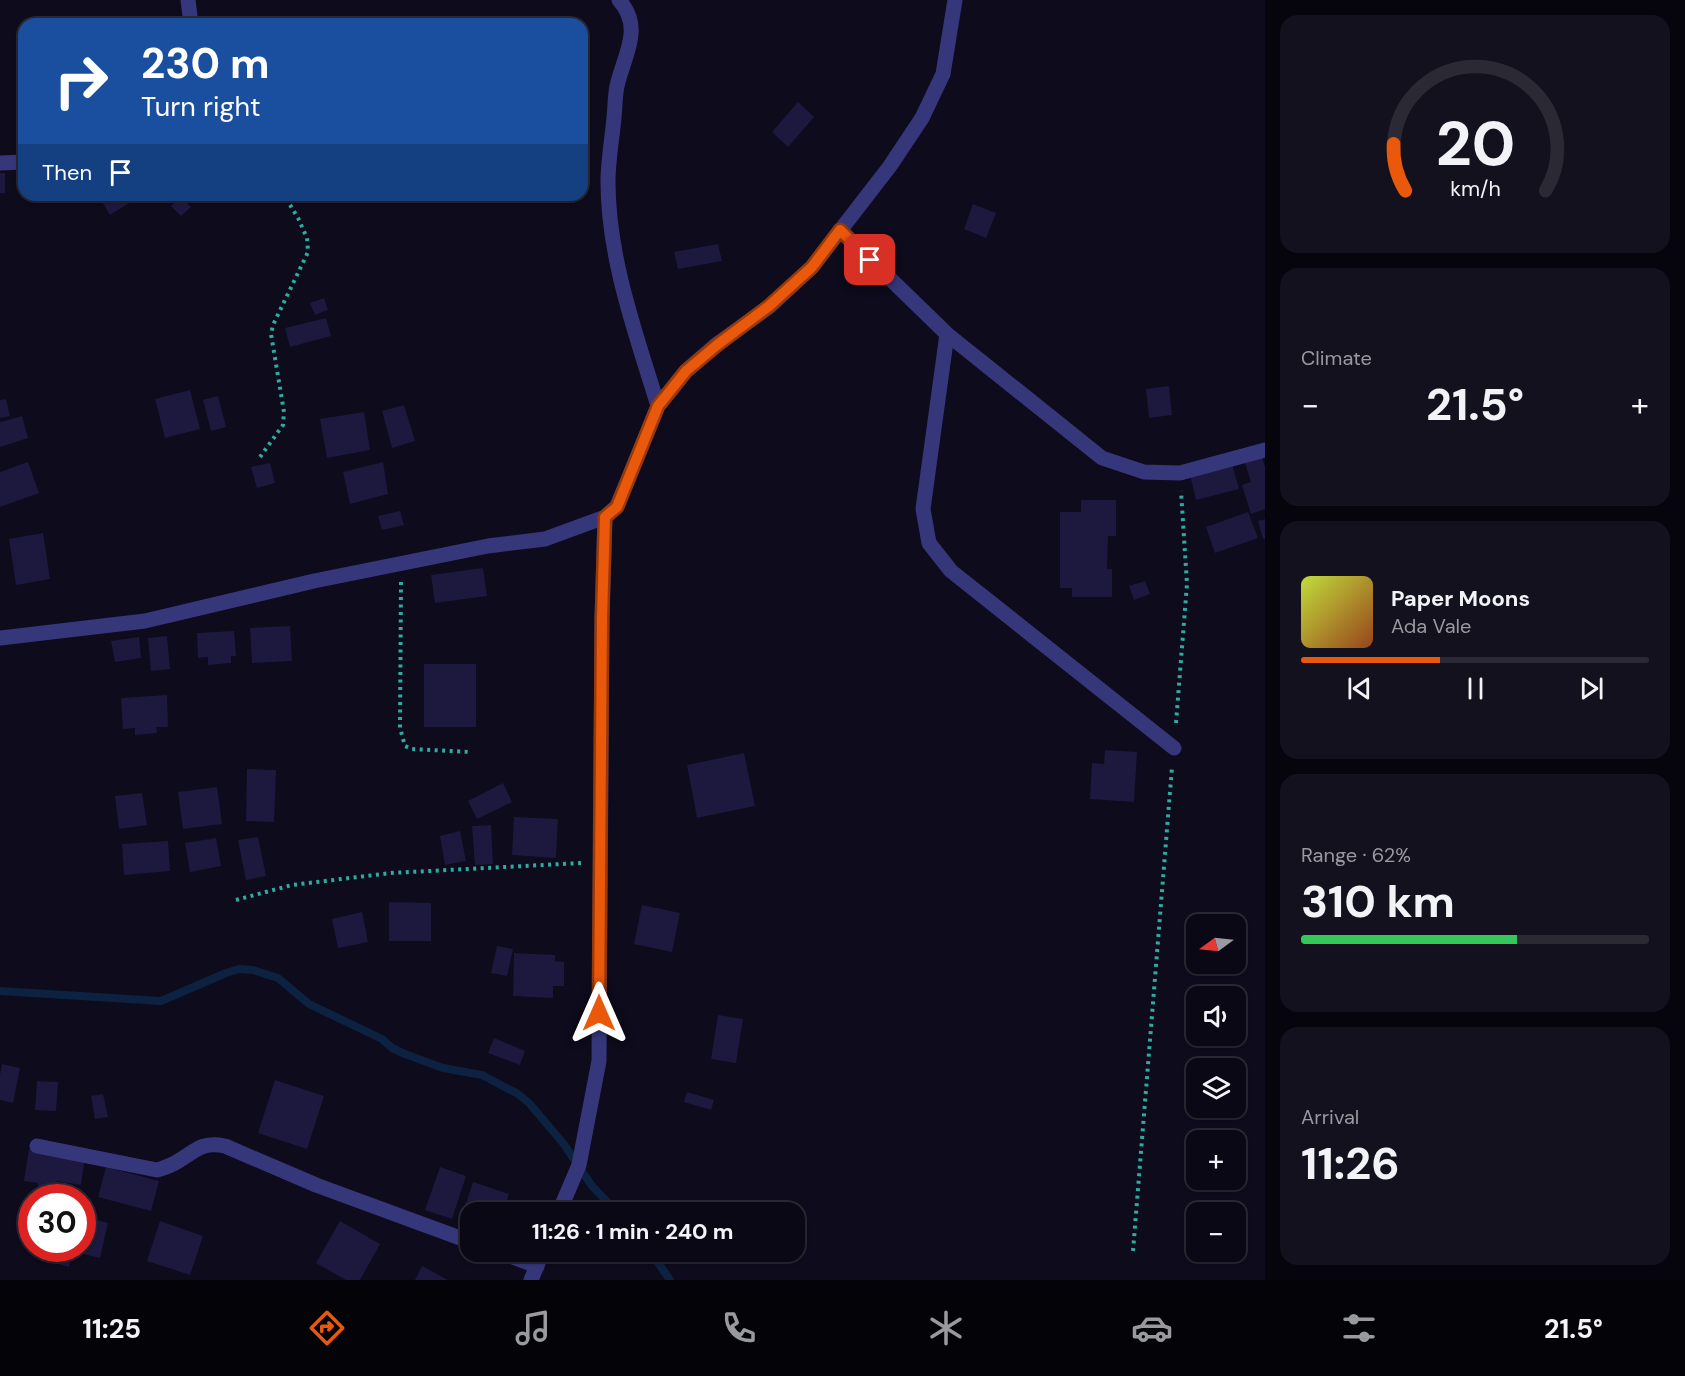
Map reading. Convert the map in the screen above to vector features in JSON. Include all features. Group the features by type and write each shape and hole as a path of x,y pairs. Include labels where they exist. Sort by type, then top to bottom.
{"street":[{"path":"188,0 190,18"},
{"path":"619,0 627,9 632,26 630,42 616,87 608,182 614,247 658,406"},
{"path":"0,638 145,621 401,563 488,546 545,539 605,517 617,507 658,406 686,371 769,306 812,267 890,166 922,118 943,74 955,0"},
{"path":"0,163 18,162"},
{"path":"840,230 946,334 1102,458 1144,472 1180,473 1265,450"},
{"path":"946,334 923,509 929,543 951,571 1174,748"},
{"path":"563,1202 579,1165 599,1061 602,618 605,517"},
{"path":"37,1146 157,1170 174,1164 202,1145 216,1144 316,1185 460,1238"},
{"path":"516,1262 534,1273"}],"path":[{"path":"260,457 283,425 285,412 271,334 273,325 308,252 307,238 288,201"},
{"path":"1133,1251 1187,584 1180,473"},
{"path":"401,563 400,728 402,738 405,746 412,749 470,752"},
{"path":"236,900 292,885 391,873 600,862"}],"building":[{"path":"798,102 814,117 788,147 772,132"},
{"path":"0,173 5,173 5,193 0,193"},
{"path":"102,201 132,201 110,215"},
{"path":"177,201 185,201 191,207 181,216 171,206"},
{"path":"973,204 996,213 986,238 964,229"},
{"path":"718,244 722,261 678,269 674,252"},
{"path":"324,298 328,310 315,315 310,303"},
{"path":"326,318 331,336 290,347 285,328"},
{"path":"1169,386 1172,415 1149,418 1146,389"},
{"path":"190,390 200,429 165,438 155,399"},
{"path":"218,396 226,427 211,431 203,400"},
{"path":"6,399 10,416 0,418 0,400"},
{"path":"404,405 415,441 392,448 382,411"},
{"path":"364,412 370,450 327,458 320,419"},
{"path":"22,416 28,438 0,447 0,422"},
{"path":"1261,455 1265,467 1265,509 1251,514 1242,485 1251,482 1244,460"},
{"path":"28,462 39,493 0,507 0,472"},
{"path":"383,462 388,494 350,504 343,472"},
{"path":"270,463 275,483 257,488 251,467"},
{"path":"1232,464 1239,489 1196,500 1190,475"},
{"path":"1081,500 1116,500 1116,536 1108,536 1107,569 1112,569 1112,597 1072,597 1072,588 1060,588 1060,512 1081,512"},
{"path":"400,511 404,525 382,530 378,516"},
{"path":"1248,512 1258,538 1215,553 1206,527"},
{"path":"1265,519 1265,539 1263,539 1258,521"},
{"path":"43,533 50,579 16,585 9,539"},
{"path":"483,568 487,596 435,603 431,575"},
{"path":"1145,581 1150,594 1134,600 1129,586"},
{"path":"290,626 292,661 252,663 250,628"},
{"path":"234,631 236,656 231,656 231,663 208,665 208,657 198,658 197,633"},
{"path":"167,636 170,669 151,671 148,638"},
{"path":"139,637 141,658 115,662 111,641"},
{"path":"424,664 476,664 476,727 424,727"},
{"path":"167,695 168,727 156,727 157,733 135,735 135,728 123,729 121,698"},
{"path":"1105,750 1137,752 1134,802 1090,799 1092,763 1104,764"},
{"path":"744,753 755,806 697,818 687,765"},
{"path":"247,769 276,770 274,822 246,821"},
{"path":"503,783 512,802 477,819 468,801"},
{"path":"217,787 222,824 183,829 178,792"},
{"path":"142,793 147,825 119,829 115,796"},
{"path":"514,817 558,819 556,858 512,855"},
{"path":"491,825 493,864 475,865 472,826"},
{"path":"460,831 466,861 445,865 440,836"},
{"path":"258,837 266,876 246,880 238,840"},
{"path":"216,838 221,866 190,872 185,843"},
{"path":"168,841 170,871 124,875 122,844"},
{"path":"389,902 431,903 431,941 389,941"},
{"path":"642,905 680,913 672,952 634,944"},
{"path":"362,912 368,942 338,948 332,919"},
{"path":"497,946 513,949 507,976 491,973"},
{"path":"514,953 555,955 555,961 564,962 564,986 553,986 553,998 513,996"},
{"path":"718,1015 743,1019 736,1063 711,1059"},
{"path":"494,1038 525,1051 520,1065 488,1053"},
{"path":"2,1064 20,1068 13,1103 0,1100"},
{"path":"275,1080 324,1096 307,1149 258,1133"},
{"path":"37,1081 58,1082 56,1111 35,1110"},
{"path":"687,1092 714,1100 711,1110 684,1102"},
{"path":"103,1094 108,1117 95,1119 91,1096"},
{"path":"29,1149 85,1157 81,1184 57,1181 57,1184 38,1184 24,1181"},
{"path":"106,1167 159,1181 151,1211 98,1197"},
{"path":"440,1167 466,1176 452,1219 425,1210"},
{"path":"473,1182 509,1194 506,1202 467,1202"},
{"path":"96,1220 108,1223 100,1258 96,1257"},
{"path":"160,1221 203,1236 190,1275 147,1261"},
{"path":"340,1221 380,1244 360,1280 346,1280 316,1263"},
{"path":"52,1262 70,1262 69,1267"},
{"path":"422,1266 448,1280 415,1280"}],"waterway":[{"path":"0,991 161,1001 239,969 253,970 278,978 309,1004 382,1039 392,1048 443,1068 482,1075 518,1094 529,1103 563,1143 592,1186 607,1202"},
{"path":"658,1262 670,1280"}],"route":[{"path":"599,1013 605,517 617,507 658,406 686,371 769,306 812,267 840,230 870,260"}]}
